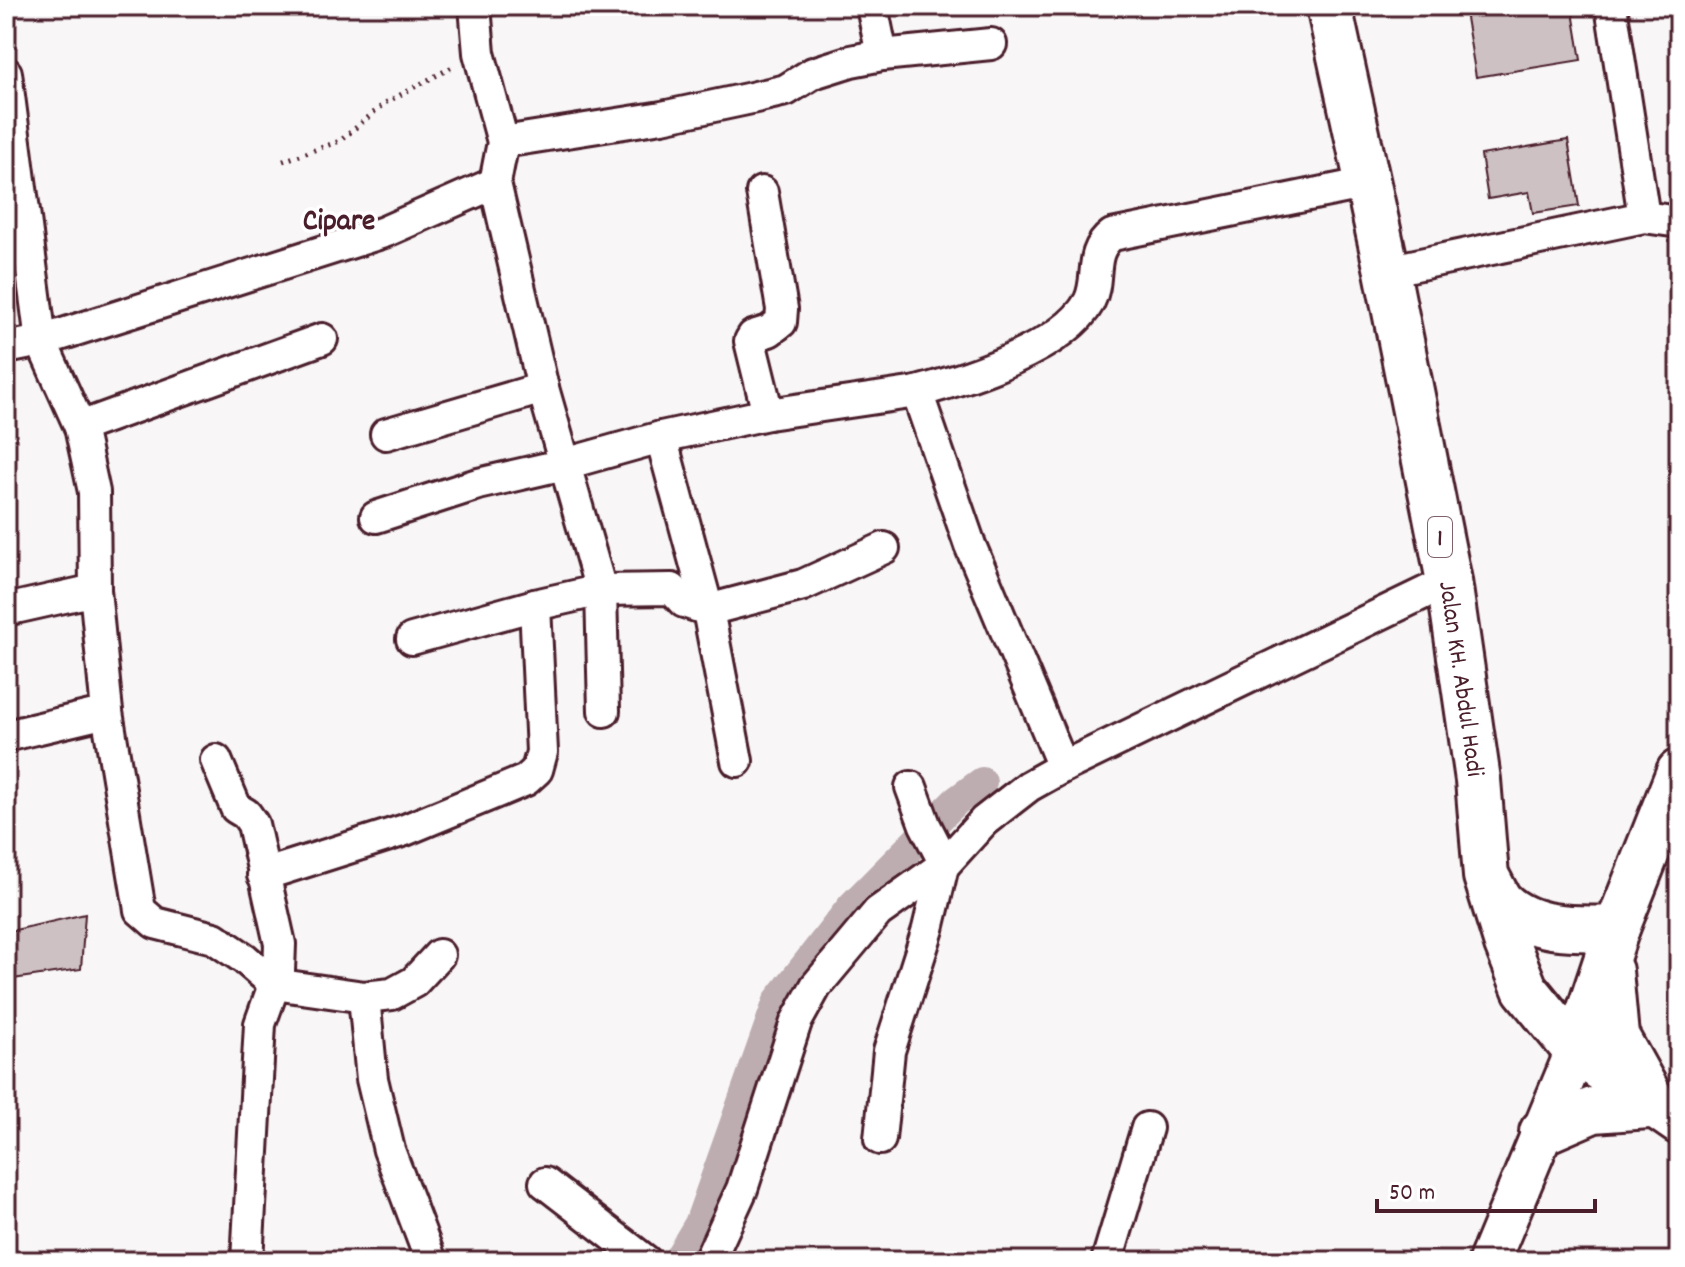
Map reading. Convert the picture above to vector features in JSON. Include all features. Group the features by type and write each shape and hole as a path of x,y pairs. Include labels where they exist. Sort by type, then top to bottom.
{"highway":[{"name":"Jalan KH. Abdul Hadi","path":"1329,6 1387,271 1449,581 1478,780 1486,876 1525,989 1576,1051 1661,1112"},
{"path":"1576,1051 1613,940 1679,772"},
{"path":"1486,876 1501,902 1521,916 1613,940"},
{"path":"1613,940 1616,1036 1661,1112"},
{"path":"1542,1132 1593,1110 1661,1112"}],"main road":[{"path":"1489,1261 1576,1051"}],"street":[{"path":"475,6 479,53 503,142 495,183 543,388 601,590 604,711"},
{"path":"872,6 882,55"},
{"path":"1611,6 1644,217"},
{"path":"503,142 662,117 747,99 786,90 813,73 882,55 991,44"},
{"path":"6,73 41,341 80,427 94,492 95,590 107,712 140,910 155,923 214,938 274,984 364,997 392,994 414,982 439,955"},
{"path":"6,348 41,341 384,232 495,183"},
{"path":"376,517 478,484 661,437 768,414 917,392 991,368 1034,348 1069,326 1090,299 1100,248 1112,235 1368,183"},
{"path":"762,192 782,309 781,322 769,331 753,336 750,341 768,414"},
{"path":"1387,271 1644,217 1679,222"},
{"path":"80,427 322,339"},
{"path":"386,434 543,388"},
{"path":"917,392 970,545 1063,767"},
{"path":"661,437 708,610 737,761"},
{"path":"412,639 601,590 672,589 684,602 708,610 803,585 884,548"},
{"path":"709,1261 742,1189 796,1022 816,986 878,912 944,862 984,821 1029,786 1449,581"},
{"path":"6,610 95,590"},
{"path":"263,875 405,830 526,780 537,770 542,752 535,605"},
{"path":"6,736 107,712"},
{"path":"216,760 236,808 246,814 253,824 280,944 279,971 260,1024 247,1261"},
{"path":"880,1139 889,1051 928,929 944,862 925,825 911,787"},
{"path":"364,997 375,1094 389,1150 431,1261"},
{"path":"1107,1261 1147,1128"},
{"path":"545,1183 645,1261"}],"path":[{"path":"283,161 340,141 385,103 479,53"}],"building":[{"path":"1464,6 1572,6 1581,60 1476,77"},
{"path":"1568,140 1579,206 1533,213 1529,192 1488,199 1481,155"},
{"path":"85,914 81,969 6,980 6,932"}],"waterway":[{"path":"677,1261 699,1224 778,1001 852,906 956,801 982,782"}],"district":[{"name":"Cipare","path":"339,219"}]}
